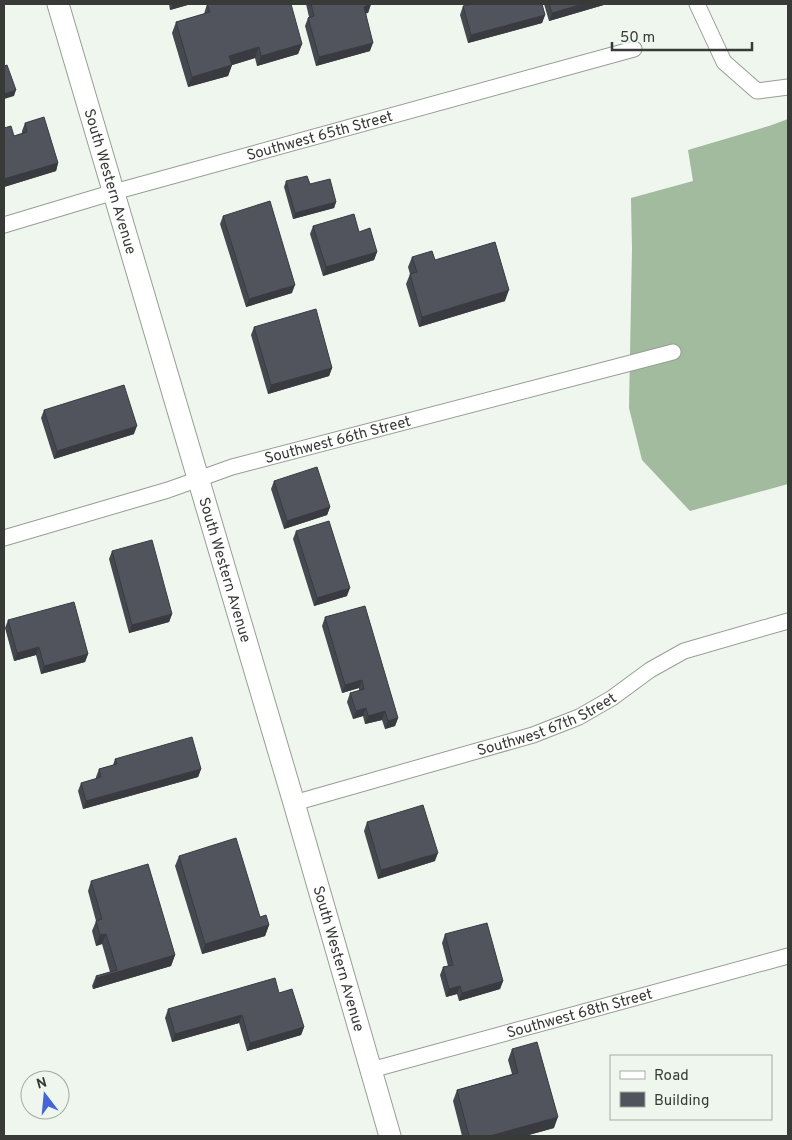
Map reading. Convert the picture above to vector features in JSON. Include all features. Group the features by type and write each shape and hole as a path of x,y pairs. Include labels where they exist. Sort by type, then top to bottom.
{"main road":[{"name":"South Western Avenue","path":"58,4 294,803 390,1136"}],"street":[{"path":"697,4 724,62 757,91 788,87"},
{"name":"Southwest 65th Street","path":"4,225 114,192 634,49"},
{"name":"Southwest 66th Street","path":"4,538 168,490 241,464 673,352"},
{"name":"Southwest 67th Street","path":"294,803 533,735 579,717 612,698 650,670 684,651 788,621"},
{"name":"Southwest 68th Street","path":"371,1070 788,956"}],"green space":[{"path":"788,119 788,484 690,511 642,460 629,408 631,198 693,181 688,150"}],"building":[{"path":"207,4 291,4 302,44 261,56 259,47 229,56 232,65 192,77 176,22 210,12"},
{"path":"311,4 371,4 364,7 373,43 319,57 308,18 314,16"},
{"path":"473,4 542,4 545,15 471,35 463,6"},
{"path":"549,4 583,4 552,13"},
{"path":"7,65 16,90 4,94 4,66"},
{"path":"44,117 58,163 4,179 4,128 11,126 14,136 27,132 25,123"},
{"path":"307,176 310,184 330,179 336,202 295,213 286,181"},
{"path":"270,201 295,285 249,299 223,216"},
{"path":"354,214 359,232 370,228 377,252 326,267 313,226"},
{"path":"495,242 509,290 422,317 410,274 417,272 412,257 432,251 435,260"},
{"path":"316,309 332,368 271,385 254,327"},
{"path":"124,385 137,426 57,451 44,410"},
{"path":"317,467 330,507 287,521 274,481"},
{"path":"329,521 350,588 317,598 296,531"},
{"path":"152,540 172,614 132,625 112,551"},
{"path":"74,602 88,654 44,666 39,647 17,653 8,620"},
{"path":"365,606 398,718 388,721 385,711 368,716 366,708 356,711 350,693 364,689 362,680 345,685 325,617"},
{"path":"192,737 201,769 86,801 81,783 101,777 99,769 117,764 115,759"},
{"path":"423,805 438,853 381,870 367,822"},
{"path":"236,838 260,917 266,915 269,925 205,944 179,856"},
{"path":"148,864 175,955 97,978 96,976 117,970 106,934 100,935 96,921 102,919 91,881"},
{"path":"487,923 503,981 462,993 460,986 449,989 443,967 453,965 445,934"},
{"path":"275,978 279,993 292,989 304,1027 250,1043 242,1015 175,1034 168,1009"},
{"path":"537,1042 558,1117 490,1136 469,1136 457,1090 518,1073 512,1049"}]}
